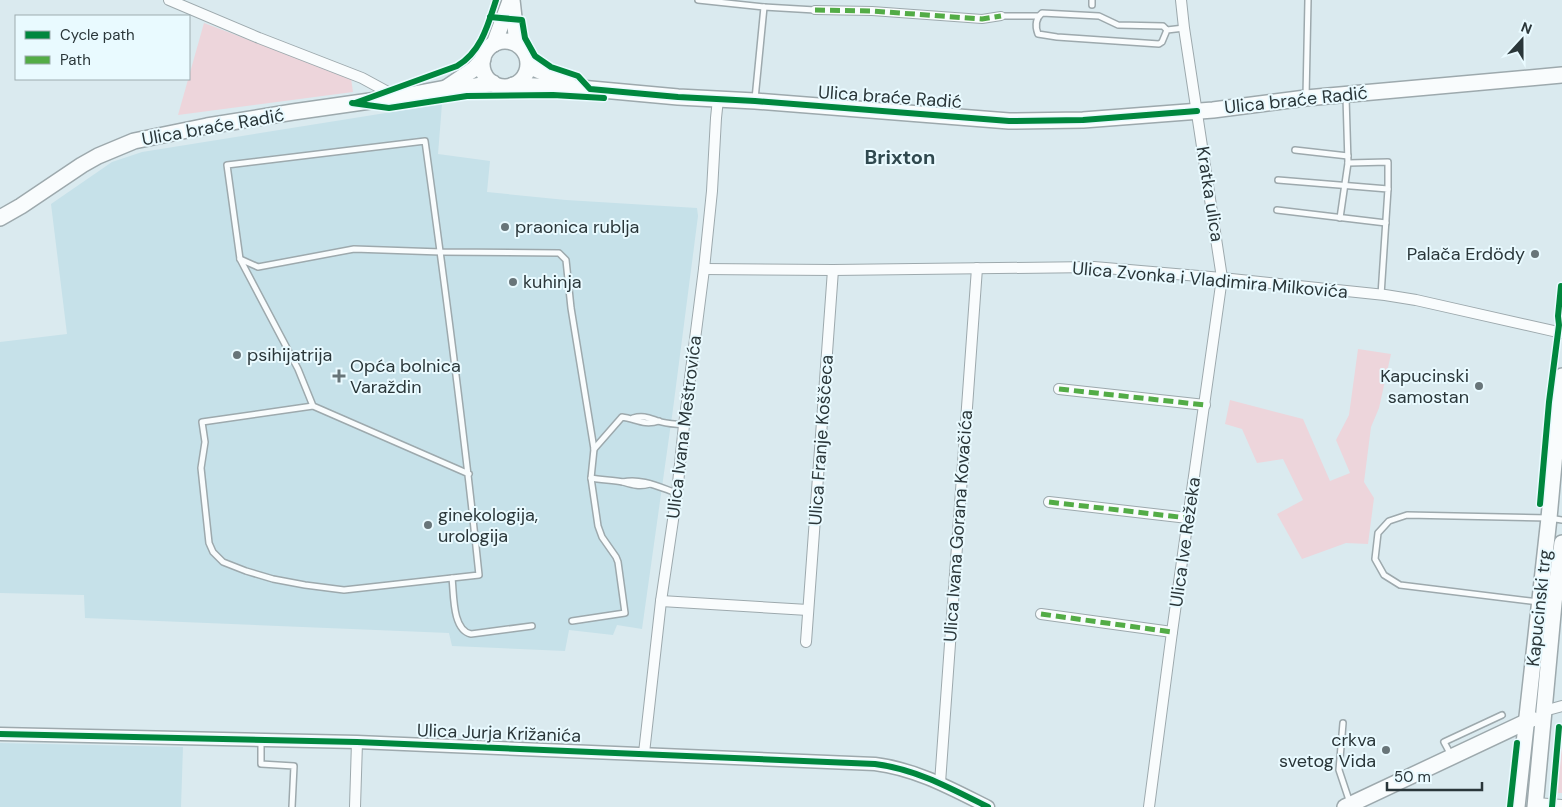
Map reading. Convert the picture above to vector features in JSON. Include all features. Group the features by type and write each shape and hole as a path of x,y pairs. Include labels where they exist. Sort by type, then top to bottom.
{"main road":[{"path":"494,44 512,0"},
{"path":"512,0 516,35 525,52 528,62 525,76 514,85 500,86 493,83 484,72 482,66 483,59 487,50 494,44 506,40 512,42 525,52"},
{"name":"Ulica braće Radić","path":"525,52 535,69 580,88"},
{"name":"Ulica braće Radić","path":"446,88 474,69 483,59"},
{"name":"Ulica braće Radić","path":"514,85 580,88 1009,121 1083,120 1197,111 1346,94 1562,75"},
{"name":"Ulica braće Radić","path":"0,218 21,206 82,164 134,141 206,126 446,88 465,88 493,83"},
{"name":"Kapucinski trg","path":"1536,805 1544,712 1547,602 1555,519 1562,376"},
{"name":"Kapucinski trg","path":"1517,807 1526,722 1547,602 1562,543"},
{"path":"1347,806 1544,712"}],"street":[{"path":"168,0 362,78 398,97"},
{"name":"Kratka ulica","path":"1181,0 1222,278"},
{"path":"815,10 872,11 982,19 1001,16"},
{"name":"Ulica Ivana Meštrovića","path":"644,753 661,601 677,493 704,269 712,191 718,99"},
{"name":"Ulica Ivana Gorana Kovačića","path":"940,783 977,268"},
{"name":"Ulica Zvonka i Vladimira Milkovića","path":"704,269 1094,268 1222,278 1416,300 1562,334"},
{"name":"Ulica Franje Koščeca","path":"806,642 833,270"},
{"name":"Ulica Ive Režeka","path":"1149,807 1222,278"},
{"path":"1059,389 1205,405"},
{"path":"1049,502 1188,518"},
{"path":"661,601 808,610"},
{"path":"1041,614 1172,632"},
{"path":"1544,712 1562,706"},
{"name":"Ulica Jurja Križanića","path":"0,734 357,742 875,764 898,768 940,783 988,807"},
{"path":"355,807 357,742"},
{"path":"1536,805 1562,805"}],"lane":[{"path":"698,0 815,10"},
{"path":"1306,98 1308,0"},
{"path":"755,101 764,7"},
{"path":"1001,16 1038,16 1042,13 1099,16 1118,25 1163,26 1167,30 1184,28"},
{"path":"1038,16 1036,28 1038,34 1056,37 1159,44 1162,42 1167,30"},
{"path":"1340,218 1348,163 1346,94"},
{"path":"314,406 298,369 240,258 227,166 425,141 441,252 469,474 480,575 344,590 273,580 246,572 223,562 213,552 209,543 201,468 204,442 202,422 314,406 469,474"},
{"path":"1295,150 1348,156"},
{"path":"1348,163 1388,162 1386,223 1380,295"},
{"path":"1278,180 1388,189"},
{"path":"1277,210 1386,223"},
{"path":"240,258 258,267 354,249 559,253 566,260 571,308 594,449 591,478 600,532 618,562 626,613 572,621"},
{"path":"594,449 622,416 633,418 640,416 651,417 659,421 684,425"},
{"path":"591,478 622,482 641,487 650,484 677,493"},
{"path":"1547,602 1400,585 1384,575 1375,559 1378,533 1389,522 1407,516 1555,519"},
{"path":"452,578 457,621 466,633 472,634 532,626"},
{"path":"1452,757 1444,742 1502,715"},
{"path":"1342,723 1339,770 1347,806"},
{"path":"261,740 260,764 294,766 292,807"}],"shaded area":[{"path":"204,23 351,78 353,92 178,115 188,80 190,80 190,73"},
{"name":"Opća bolnica Varaždin","path":"442,104 438,154 490,161 487,192 566,200 697,208 698,216 673,409 642,629 617,625 613,635 569,630 565,651 452,646 449,633 85,618 84,595 0,593 0,342 67,334 51,204 112,162 142,152"},
{"path":"1358,349 1391,354 1379,408 1371,427 1364,482 1374,498 1368,544 1346,543 1302,559 1277,514 1303,500 1283,459 1257,463 1242,429 1225,424 1230,400 1303,419 1330,481 1350,473 1336,440 1349,415"},
{"path":"0,743 183,747 181,807 0,807"},
{"path":"1562,743 1562,793 1557,793"}],"marked path":[{"path":"815,10 872,11 982,19 1001,16"},
{"path":"1059,389 1205,405"},
{"path":"1049,502 1188,518"},
{"path":"1041,614 1172,632"}],"cycle path":[{"path":"355,103 457,66 478,46 496,0"},
{"path":"490,17 522,20 525,38 535,56 551,67 578,76 590,89 1009,121 1083,120 1197,111"},
{"path":"352,103 389,108 467,96 553,95 604,98"},
{"path":"1540,504 1549,402 1559,325 1561,286"},
{"path":"1552,807 1559,727"},
{"path":"0,734 357,742 875,764 919,775 988,807"},
{"path":"1510,807 1517,743"}],"place":[{"name":"praonica rublja","path":"505,227"},
{"name":"Palača Erdödy","path":"1535,254"},
{"name":"kuhinja","path":"513,282"},
{"name":"psihijatrija","path":"237,355"},
{"name":"Opća bolnica Varaždin","path":"339,376"},
{"name":"Kapucinski samostan","path":"1479,386"},
{"name":"ginekologija, urologija","path":"428,525"},
{"name":"crkva svetog Vida","path":"1386,750"}],"district":[{"name":"Brixton","path":"900,157"}]}
